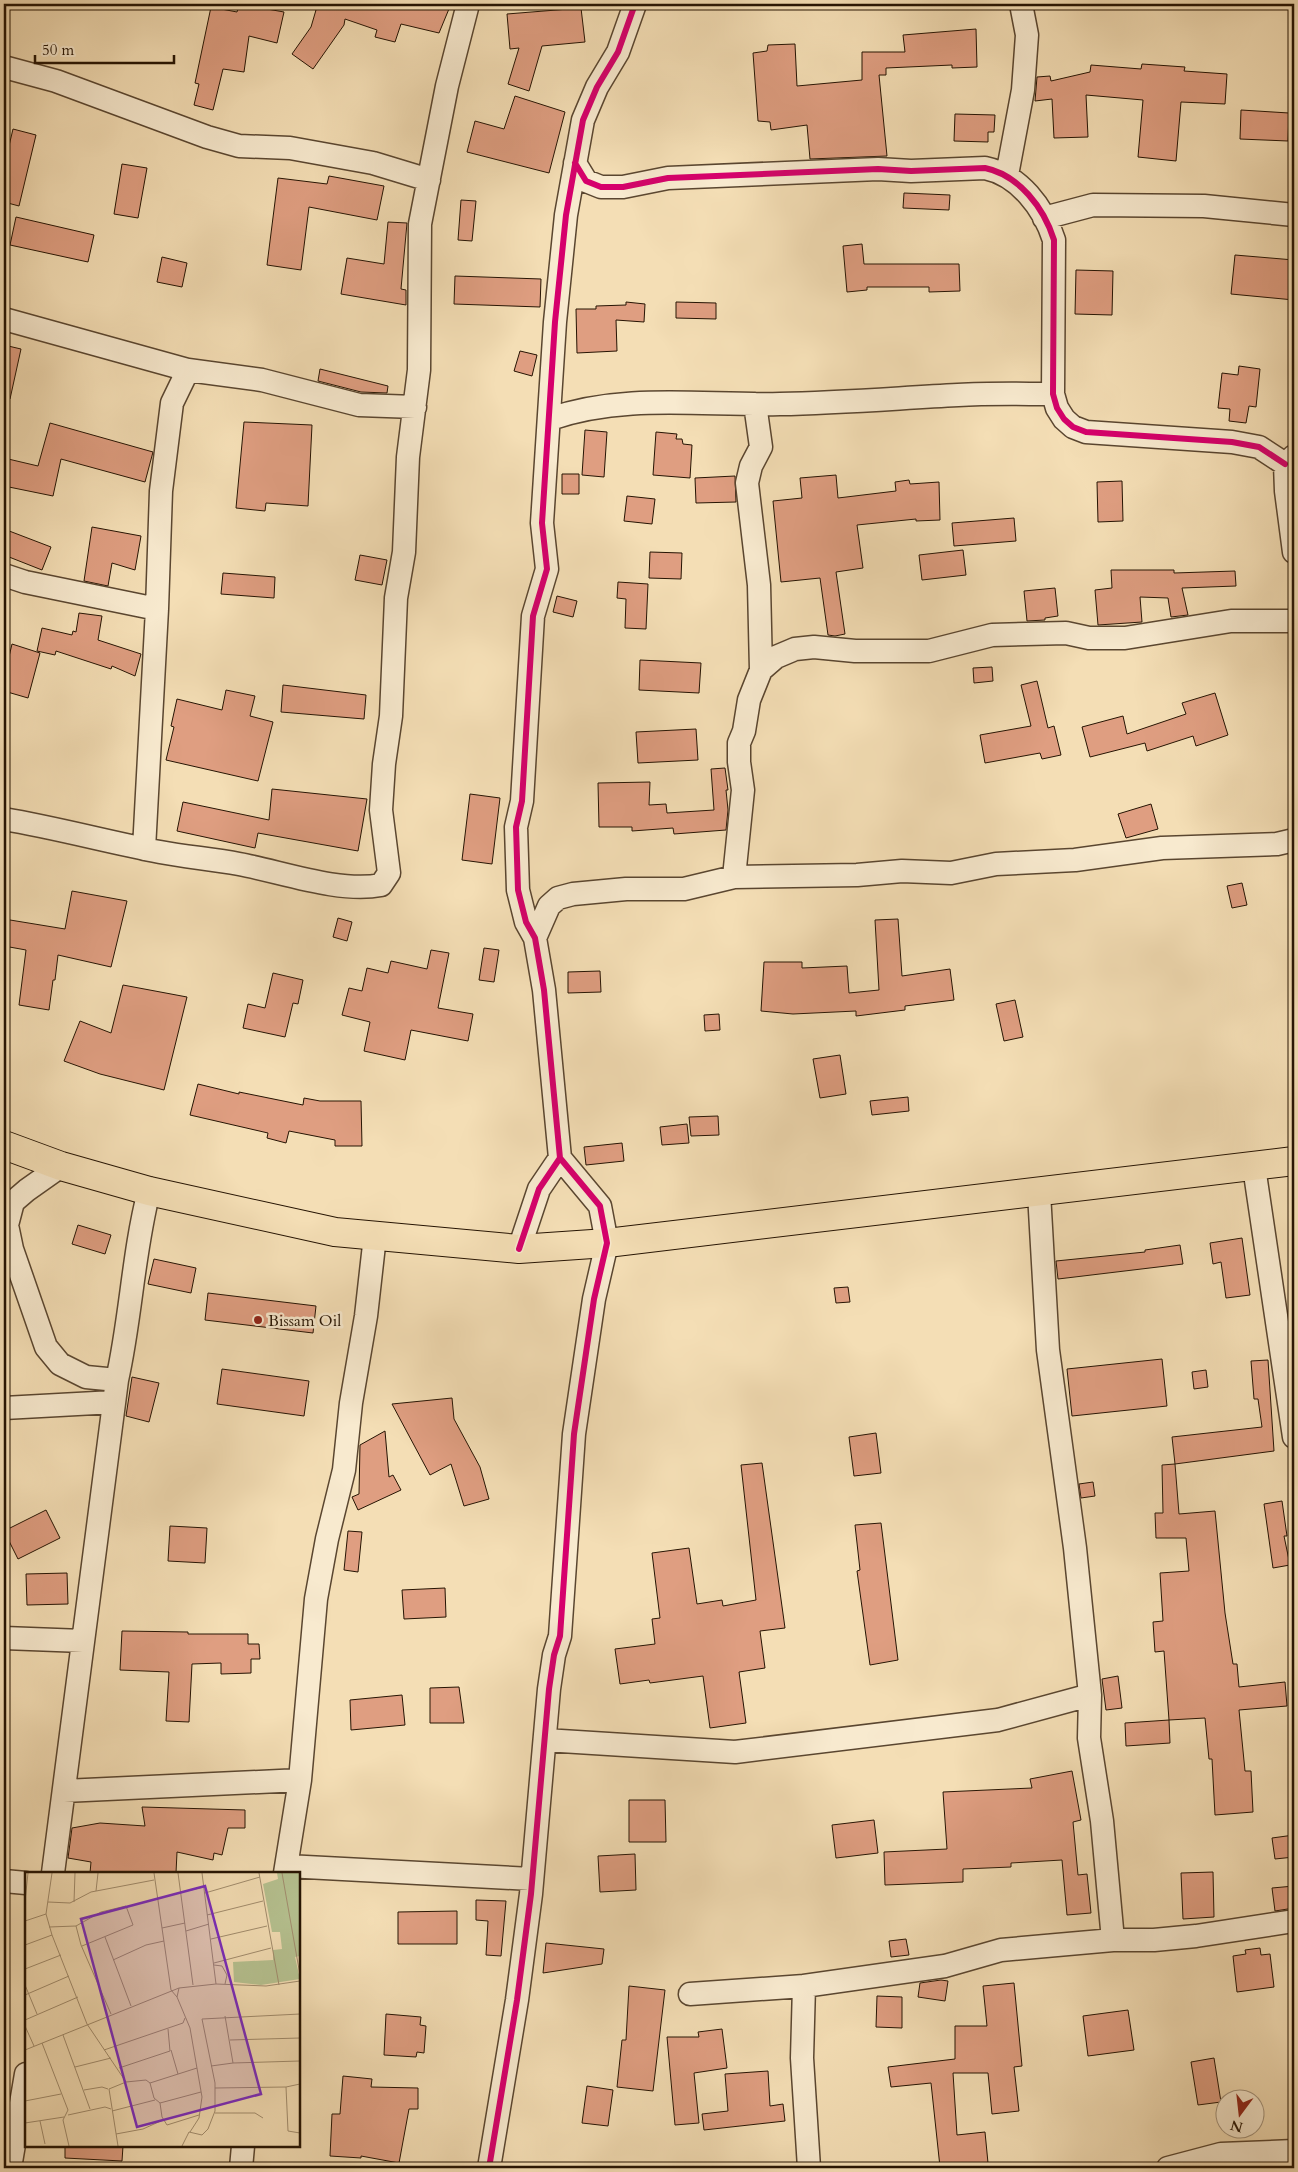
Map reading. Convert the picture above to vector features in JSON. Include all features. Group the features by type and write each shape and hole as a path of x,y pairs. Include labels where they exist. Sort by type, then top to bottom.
{"main road":[{"path":"4,1145 61,1166 149,1191 336,1232 519,1249 607,1243 1294,1162"}],"street":[{"path":"4,819 144,849 240,864 311,880 364,889 381,886 389,873 381,810 384,764 391,716 396,598 404,552 408,457 415,407 420,336 420,224 447,86 468,4"},
{"path":"489,2168 517,2000 532,1879 549,1689 554,1655 560,1636 574,1434 594,1299 607,1243 600,1206 560,1158 544,990 535,938 526,922 518,890 516,827 522,793 533,616 547,569 542,523 555,322 566,216 582,120 597,86 618,52 635,4"},
{"path":"1008,175 1022,90 1027,35 1021,4"},
{"path":"4,67 56,81 207,137 239,146 290,148 373,163 429,180"},
{"path":"575,163 586,181 601,187 623,187 668,178 878,169 911,171 985,168 1008,175 1031,199 1044,218 1054,240 1054,394 1057,408 1064,420 1086,432 1232,442 1259,447 1290,460 1286,491 1294,552"},
{"path":"1044,218 1093,204 1204,206 1294,215"},
{"path":"4,319 188,370 262,380 359,404 415,407"},
{"path":"144,849 157,610 161,491 172,403 188,370"},
{"path":"550,419 571,412 616,405 674,401 724,405 961,395 1054,394"},
{"path":"734,877 744,790 739,762 739,743 744,731 749,700 761,670 759,585 747,483 751,466 761,447 755,404"},
{"path":"4,575 25,582 157,610"},
{"path":"761,670 776,657 795,650 814,647 855,651 929,651 992,636 1066,633 1089,638 1125,638 1231,621 1294,621"},
{"path":"535,938 549,906 558,898 573,894 626,889 684,888 734,877 857,875 902,871 951,873 996,864 1075,860 1162,848 1277,844 1294,840"},
{"path":"519,1249 539,1189 560,1158"},
{"path":"61,1166 27,1190 14,1202 7,1225 12,1249 46,1347 60,1364 86,1377 117,1380"},
{"path":"1254,1167 1294,1437"},
{"path":"53,1872 117,1380 124,1352 141,1221 149,1191"},
{"path":"1039,1193 1048,1350 1075,1548 1090,1695 1089,1738 1104,1839 1113,1940"},
{"path":"375,1236 366,1316 351,1403 344,1470 327,1539 316,1600 300,1780 286,1870 532,1879"},
{"path":"4,1408 114,1402"},
{"path":"4,1638 83,1641"},
{"path":"545,1740 735,1752 998,1720 1090,1695"},
{"path":"64,1790 300,1780"},
{"path":"4,1881 25,1883"},
{"path":"690,1994 804,1986 945,1966 1001,1950 1113,1940 1154,1940 1196,1936 1294,1921"},
{"path":"804,1986 802,2058 809,2168"},
{"path":"10,2168 11,2109 25,2076"},
{"path":"241,2168 243,2147"},
{"path":"1168,2168 1221,2154 1294,2151"}],"building":[{"path":"239,4 284,12 277,43 249,36 244,72 223,69 213,110 194,105 199,84 195,83 211,7 237,12"},
{"path":"307,4 451,4 439,33 401,24 395,42 375,37 377,30 345,19 344,25 313,69 292,54 311,27 316,10 307,6"},
{"path":"581,8 585,42 542,46 529,91 508,84 519,48 510,49 507,14"},
{"path":"976,29 977,67 952,68 952,65 886,68 886,75 879,75 887,156 810,159 807,125 771,130 770,122 758,121 753,53 767,51 768,45 795,44 797,86 862,80 862,52 905,52 903,35"},
{"path":"1142,64 1185,67 1184,71 1227,74 1225,104 1181,102 1176,161 1138,157 1143,100 1086,95 1088,137 1054,138 1052,99 1035,101 1037,77 1050,76 1051,81 1090,72 1091,65 1141,69"},
{"path":"515,96 565,112 549,173 467,152 475,121 504,129"},
{"path":"1241,110 1289,113 1288,141 1240,139"},
{"path":"955,114 995,115 994,132 988,132 988,142 954,141"},
{"path":"13,129 36,135 19,206 4,202 4,167"},
{"path":"122,164 147,168 138,218 114,214"},
{"path":"329,176 384,186 377,220 309,207 301,270 267,265 278,178 327,184"},
{"path":"904,193 950,195 949,210 903,208"},
{"path":"461,200 476,201 472,241 458,240"},
{"path":"16,217 94,235 88,262 10,245"},
{"path":"388,222 407,223 401,289 406,290 406,305 341,294 347,258 384,264"},
{"path":"862,244 864,264 959,264 960,291 929,292 929,287 867,287 867,290 847,292 843,246"},
{"path":"1235,255 1294,260 1294,300 1231,294"},
{"path":"162,257 187,263 182,287 157,282"},
{"path":"1076,270 1113,271 1112,315 1075,314"},
{"path":"455,276 541,279 540,307 454,304"},
{"path":"626,302 645,304 644,322 616,320 617,351 577,353 576,309 596,309 596,306 626,305"},
{"path":"676,302 716,303 716,319 676,318"},
{"path":"4,345 21,349 10,399 4,398"},
{"path":"520,351 537,355 532,376 514,371"},
{"path":"1239,366 1260,369 1256,407 1249,406 1246,423 1229,421 1230,409 1218,408 1222,373 1238,375"},
{"path":"320,369 388,386 387,393 361,392 318,381"},
{"path":"244,422 312,425 308,506 266,503 265,511 236,508"},
{"path":"50,423 153,452 145,482 61,459 53,496 4,486 4,458 38,466"},
{"path":"585,430 607,432 604,477 582,475"},
{"path":"656,432 677,434 676,439 682,439 683,444 692,445 690,478 653,475"},
{"path":"562,474 579,474 579,494 562,494"},
{"path":"836,475 838,498 896,491 895,482 909,480 910,484 939,482 940,520 916,521 916,519 857,525 863,568 836,572 845,634 835,636 828,635 820,578 781,582 773,501 802,498 800,478"},
{"path":"735,476 736,502 696,503 695,478"},
{"path":"1122,481 1123,521 1098,522 1097,482"},
{"path":"627,496 655,499 652,524 624,521"},
{"path":"1014,518 1016,541 954,546 952,523"},
{"path":"92,527 141,536 135,570 112,563 108,586 84,581"},
{"path":"4,529 51,547 42,570 4,555"},
{"path":"963,550 966,575 922,580 919,555"},
{"path":"650,552 682,553 681,579 649,578"},
{"path":"360,555 387,560 382,585 355,580"},
{"path":"1111,570 1174,570 1174,573 1235,571 1236,586 1182,588 1188,615 1171,617 1168,598 1140,597 1142,622 1098,625 1095,590 1112,588"},
{"path":"223,573 275,577 274,598 221,594"},
{"path":"618,582 648,584 646,629 625,628 626,599 617,598"},
{"path":"1055,588 1058,616 1045,618 1045,620 1027,621 1024,591"},
{"path":"557,596 577,601 573,617 553,612"},
{"path":"79,613 102,616 98,640 141,654 135,676 112,666 111,669 56,651 55,655 37,651 42,628 72,635 73,631 76,632"},
{"path":"12,644 40,653 28,698 4,691 4,678"},
{"path":"640,660 701,663 699,693 639,690"},
{"path":"992,667 993,681 974,683 973,668"},
{"path":"1037,681 1048,728 1054,726 1061,755 1042,759 1040,753 985,763 980,735 1031,726 1021,685"},
{"path":"283,685 366,695 364,719 281,712"},
{"path":"226,690 255,696 250,716 273,722 258,781 166,760 174,727 171,726 177,699 222,710"},
{"path":"1215,693 1228,735 1196,746 1193,736 1147,751 1145,743 1090,757 1082,727 1123,716 1127,734 1186,714 1182,703"},
{"path":"696,729 698,760 638,763 636,732"},
{"path":"725,768 728,790 726,790 728,810 726,830 674,834 673,828 632,831 632,827 599,827 598,783 650,782 649,805 666,804 667,813 714,810 711,769"},
{"path":"272,789 367,799 358,851 258,833 255,848 177,831 183,802 269,820"},
{"path":"470,794 500,798 492,864 462,860"},
{"path":"1151,804 1158,829 1126,838 1118,814"},
{"path":"1242,883 1247,905 1232,908 1227,886"},
{"path":"72,891 127,901 111,967 58,955 49,1010 19,1005 26,950 4,946 4,919 65,929"},
{"path":"338,918 352,922 347,941 333,937"},
{"path":"898,919 902,976 950,969 954,1000 905,1006 905,1010 856,1016 856,1011 793,1014 761,1011 764,962 802,962 802,968 847,966 849,993 879,990 875,920"},
{"path":"484,948 499,950 494,982 479,980"},
{"path":"431,950 449,953 438,1008 473,1014 468,1041 411,1030 405,1060 364,1051 370,1022 342,1015 349,988 362,991 367,968 388,973 391,961 427,969"},
{"path":"600,971 601,992 568,993 568,972"},
{"path":"273,973 303,980 298,1004 293,1003 285,1037 243,1028 248,1004 265,1008"},
{"path":"123,985 187,997 164,1090 100,1074 64,1061 80,1021 111,1033"},
{"path":"1015,1000 1023,1037 1004,1041 996,1004"},
{"path":"719,1014 720,1030 705,1031 704,1015"},
{"path":"840,1055 846,1094 820,1098 813,1059"},
{"path":"198,1084 239,1094 239,1092 303,1105 304,1098 320,1101 361,1101 362,1146 335,1146 335,1140 289,1131 286,1143 267,1138 268,1133 190,1115"},
{"path":"908,1097 909,1111 872,1115 870,1101"},
{"path":"718,1116 719,1135 691,1136 689,1117"},
{"path":"687,1124 689,1143 662,1145 660,1127"},
{"path":"622,1143 624,1161 586,1165 584,1147"},
{"path":"78,1225 111,1235 105,1254 72,1244"},
{"path":"1242,1238 1250,1295 1226,1298 1221,1262 1213,1264 1210,1243"},
{"path":"1180,1245 1183,1264 1058,1279 1056,1261 1145,1252 1145,1250"},
{"path":"154,1259 196,1268 191,1293 148,1284"},
{"path":"848,1287 850,1302 836,1303 834,1288"},
{"path":"208,1293 316,1306 313,1333 205,1320"},
{"path":"1162,1359 1167,1406 1072,1416 1067,1369"},
{"path":"1268,1360 1274,1451 1175,1464 1172,1437 1262,1427 1258,1399 1254,1399 1251,1361"},
{"path":"222,1369 309,1381 304,1416 217,1404"},
{"path":"1206,1370 1208,1387 1194,1389 1192,1372"},
{"path":"132,1377 159,1383 149,1422 126,1416"},
{"path":"452,1398 454,1419 480,1467 489,1499 464,1506 451,1464 430,1475 392,1404"},
{"path":"385,1431 389,1477 393,1475 401,1490 358,1510 352,1497 359,1494 360,1445"},
{"path":"876,1433 881,1473 854,1476 849,1437"},
{"path":"762,1463 785,1628 760,1631 765,1668 739,1672 746,1723 710,1728 703,1676 650,1683 649,1680 620,1684 615,1649 655,1644 652,1619 660,1618 652,1553 689,1548 697,1604 722,1600 723,1606 756,1600 741,1465"},
{"path":"1175,1464 1179,1514 1215,1511 1225,1613 1233,1664 1237,1664 1239,1687 1285,1682 1287,1706 1239,1710 1245,1771 1251,1771 1253,1812 1215,1815 1212,1759 1209,1759 1205,1718 1169,1720 1164,1651 1155,1652 1153,1622 1163,1621 1160,1573 1189,1571 1186,1538 1156,1538 1155,1513 1163,1513 1162,1465"},
{"path":"1093,1482 1095,1496 1081,1498 1079,1484"},
{"path":"1282,1501 1287,1536 1284,1536 1290,1565 1273,1568 1264,1504"},
{"path":"46,1510 60,1538 18,1559 4,1531"},
{"path":"881,1523 898,1660 870,1665 857,1571 860,1570 855,1525"},
{"path":"170,1526 207,1528 205,1563 168,1561"},
{"path":"348,1531 362,1532 358,1572 344,1570"},
{"path":"67,1573 68,1604 27,1605 26,1574"},
{"path":"445,1588 446,1617 404,1619 402,1590"},
{"path":"122,1631 248,1634 248,1644 259,1644 260,1659 251,1659 251,1673 221,1674 221,1663 192,1664 189,1722 166,1721 169,1672 120,1670"},
{"path":"1118,1676 1122,1708 1106,1710 1102,1679"},
{"path":"459,1687 464,1723 430,1723 430,1688"},
{"path":"402,1695 405,1725 351,1730 350,1700"},
{"path":"1169,1720 1170,1743 1126,1746 1125,1723"},
{"path":"1072,1771 1081,1820 1073,1822 1078,1875 1087,1874 1091,1913 1067,1915 1062,1860 1011,1863 1011,1867 963,1869 963,1882 885,1885 884,1852 947,1849 943,1792 1032,1788 1030,1779"},
{"path":"629,1800 665,1800 666,1842 629,1842"},
{"path":"142,1807 245,1810 245,1828 228,1828 222,1855 214,1853 213,1860 177,1852 176,1872 90,1872 91,1862 68,1858 72,1828 100,1823 145,1826"},
{"path":"874,1820 878,1853 836,1858 832,1825"},
{"path":"1294,1835 1294,1857 1275,1859 1272,1838"},
{"path":"635,1854 636,1890 600,1892 598,1856"},
{"path":"1213,1872 1214,1917 1183,1919 1181,1873"},
{"path":"1294,1886 1294,1908 1275,1911 1272,1888"},
{"path":"476,1900 506,1901 501,1956 486,1955 488,1921 476,1920"},
{"path":"457,1911 457,1944 398,1944 398,1912"},
{"path":"906,1939 909,1955 891,1957 889,1941"},
{"path":"546,1943 604,1949 602,1964 543,1973"},
{"path":"1260,1948 1261,1955 1270,1954 1274,1987 1237,1992 1233,1956 1246,1954 1245,1950"},
{"path":"948,1981 945,2001 918,1997 920,1983"},
{"path":"1014,1983 1022,2066 1014,2067 1019,2111 992,2114 988,2073 953,2073 957,2135 985,2132 988,2163 940,2167 931,2083 891,2087 888,2067 955,2059 955,2026 987,2026 983,1986"},
{"path":"629,1986 665,1990 653,2091 617,2087 622,2040 626,2040"},
{"path":"877,1996 902,1997 902,2028 876,2027"},
{"path":"1128,2010 1134,2050 1088,2056 1083,2016"},
{"path":"386,2014 421,2017 420,2025 426,2026 424,2053 417,2052 416,2057 384,2055"},
{"path":"722,2029 727,2068 694,2073 699,2123 675,2125 667,2037 699,2037 698,2032"},
{"path":"1214,2058 1219,2090 1216,2090 1216,2103 1198,2105 1191,2062"},
{"path":"768,2071 770,2106 783,2104 785,2121 704,2130 702,2114 728,2111 725,2074"},
{"path":"343,2076 372,2079 371,2087 418,2088 418,2109 409,2109 399,2163 361,2156 361,2158 330,2156 332,2114 340,2114"},
{"path":"587,2086 613,2090 608,2126 582,2123"},
{"path":"65,2147 123,2147 122,2161 65,2158"}],"cycle path":[{"path":"519,1249 539,1189 560,1158 544,990 535,938 526,922 518,890 516,827 522,801 533,616 547,569 542,523 555,322 566,215 583,120 597,87 618,52 635,4"},
{"path":"575,163 586,181 601,187 623,187 668,178 878,169 911,171 985,168 997,172 1019,185 1037,205 1050,228 1054,240 1053,394 1057,408 1064,419 1073,427 1086,432 1232,442 1259,447 1285,464"},
{"path":"489,2168 517,2000 531,1894 549,1689 554,1655 560,1636 574,1434 594,1299 607,1243 600,1206 560,1158"}],"place":[{"name":"Bissam Oil","path":"258,1320"}]}
